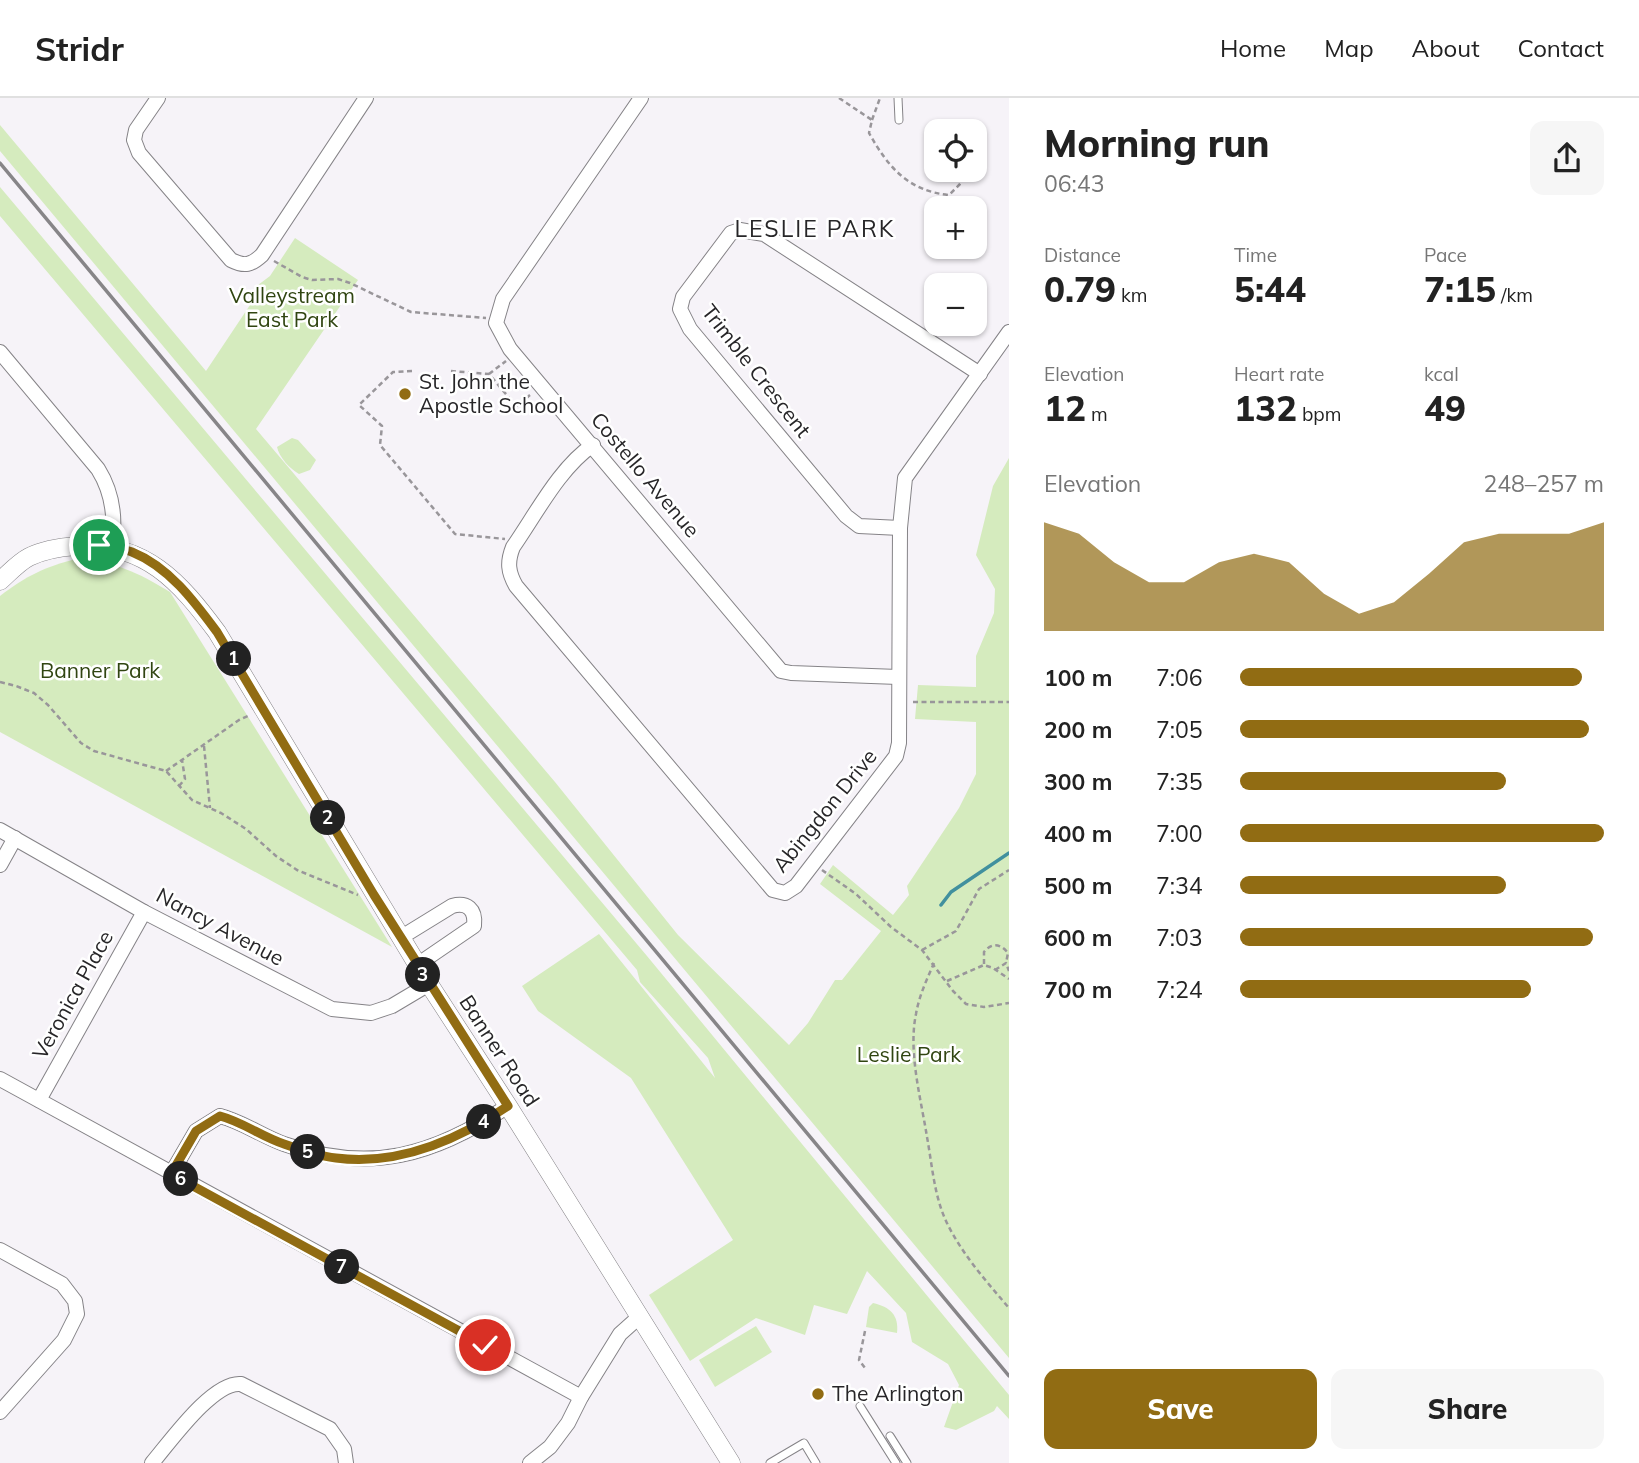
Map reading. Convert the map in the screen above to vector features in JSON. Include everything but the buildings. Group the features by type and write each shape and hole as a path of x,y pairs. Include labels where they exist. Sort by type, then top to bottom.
{"street":[{"path":"158,98 136,131 134,140 139,153 231,260 242,266 253,264 262,255 366,98"},
{"path":"496,317 503,299 641,98"},
{"name":"Trimble Crescent","path":"900,528 859,526 846,516 690,329 680,309 683,297 731,233 740,230 764,234 980,374"},
{"name":"Costello Avenue","path":"496,317 496,323 510,349 781,671 898,677"},
{"name":"Abingdon Drive","path":"593,445 579,454 568,468 513,547 508,559 509,573 512,580 773,890 785,893 796,886 896,756 899,743 900,528 905,478 1009,332"},
{"path":"0,352 107,484 116,526 111,548"},
{"name":"Banner Road","path":"0,581 29,557 63,547 99,545 132,552 165,571 193,599 217,632 417,965 731,1463"},
{"name":"Nancy Avenue","path":"0,830 144,912 332,1009 371,1013 392,1006 429,984"},
{"path":"0,865 15,838"},
{"path":"400,937 452,906 462,903 469,906 473,912 474,926 417,965"},
{"name":"Veronica Place","path":"39,1100 144,912"},
{"path":"0,1079 581,1397"},
{"path":"171,1174 196,1131 220,1116 235,1120 279,1143 307,1152 334,1158 363,1160 421,1151 474,1129 508,1106"},
{"path":"0,1250 62,1284 75,1301 77,1314 64,1340 0,1412"},
{"path":"530,1463 550,1447 568,1423 620,1334 639,1317"},
{"path":"152,1463 212,1395 232,1383 241,1384 330,1429 344,1449 346,1463"}],"lane":[{"path":"898,98 899,120"},
{"path":"860,1406 897,1463"},
{"path":"890,1436 907,1463"},
{"path":"770,1463 804,1443 816,1463"}],"path":[{"path":"839,98 872,120"},
{"path":"880,98 869,133 894,171 928,193 949,195 962,182"},
{"path":"262,255 302,277 312,280 338,279 411,312 496,317"},
{"path":"451,372 489,374 506,361"},
{"path":"412,372 393,372 359,404 382,426 380,445 454,534 506,539"},
{"path":"489,374 516,406 532,393"},
{"path":"0,682 34,694 48,705 81,743 94,751 166,771 192,800 246,829 276,856 297,870 363,897 374,895"},
{"path":"899,702 1009,702"},
{"path":"166,771 239,720 263,708"},
{"path":"204,746 210,808"},
{"path":"179,786 185,779 182,760"},
{"path":"813,865 856,894 891,928 922,950 966,1004 984,1007 1009,1003"},
{"path":"922,950 956,931 979,889 1009,870"},
{"path":"984,965 984,952 988,947 1003,946 1008,953 1006,963 1009,971"},
{"path":"934,963 915,1015 915,1063 937,1194 945,1220 959,1244 1009,1308"},
{"path":"995,970 1006,963"},
{"path":"947,981 984,965 1009,979"},
{"path":"865,1331 859,1360 865,1368"}],"green space":[{"name":"Leslie Park","path":"0,125 206,371 254,299 258,285 270,276 295,238 358,280 256,429 555,782 678,935 789,1045 808,1023 835,980 842,980 881,931 820,884 833,865 893,915 909,895 907,886 959,808 976,774 976,722 915,719 918,685 976,687 976,656 994,613 995,589 976,555 993,486 1009,458 1009,1358 0,151"},
{"path":"0,187 647,956 1009,1395 1009,1419 997,1406 994,1411 956,1430 944,1427 959,1385 948,1364 912,1342 906,1313 867,1271 847,1314 814,1305 805,1335 756,1318 690,1361 649,1295 733,1240 631,1078 538,1011 522,986 599,934 715,1078 708,1058 640,982 637,970 0,216"},
{"path":"292,438 298,440 316,460 310,470 299,474 280,455 277,447"},
{"name":"Banner Park","path":"77,559 126,569 170,592 392,947 0,732 0,596 37,573"},
{"path":"873,1303 892,1313 897,1333 866,1327 869,1307"},
{"path":"756,1326 772,1352 715,1387 699,1360"}],"waterway":[{"path":"941,905 951,892 1009,853"}],"railway":[{"path":"0,163 1009,1376"}],"place":[{"name":"St. John the Apostle School","path":"405,394"},
{"name":"The Arlington","path":"818,1394"}],"district":[{"name":"LESLIE PARK","path":"815,229"}],"route":[{"path":"99,545 132,552 165,571 193,599 217,632 374,895 508,1106 474,1129 421,1151 363,1160 334,1158 307,1152 279,1143 235,1120 220,1116 196,1131 171,1174 485,1345"}],"park label":[{"name":"Valleystream East Park","path":"292,308"}]}
